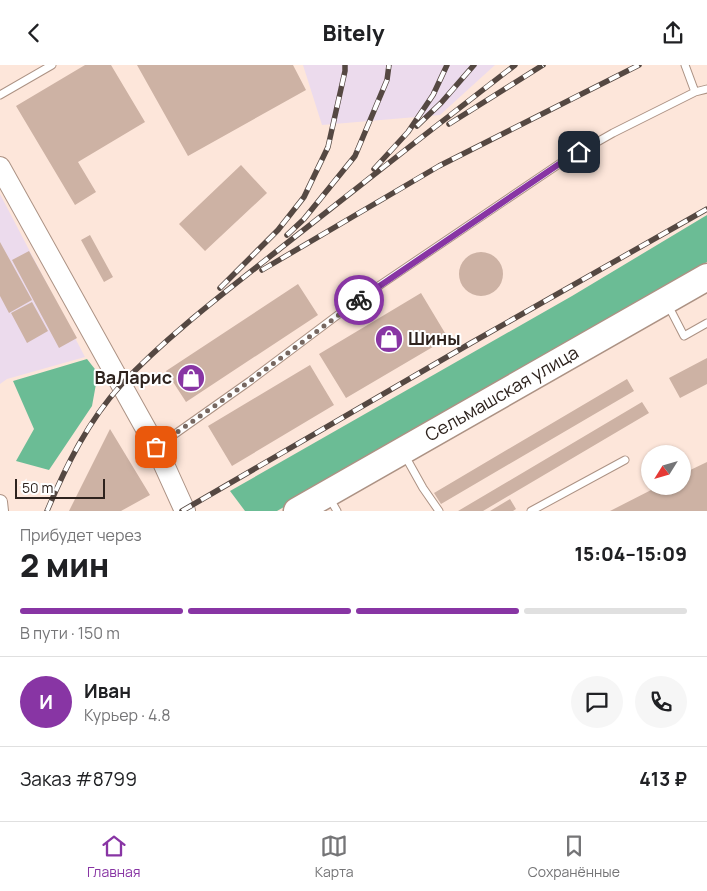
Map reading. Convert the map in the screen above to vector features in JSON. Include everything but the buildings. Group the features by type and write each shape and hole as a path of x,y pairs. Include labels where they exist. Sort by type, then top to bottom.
{"highway":[{"name":"Сельмашская улица","path":"297,511 332,502 403,452 707,277"}],"main road":[{"path":"0,167 156,447 185,511"}],"street":[{"path":"0,502 1,511"}],"lane":[{"path":"0,95 52,65"},
{"path":"685,65 695,92"},
{"path":"156,447 250,381 355,302 562,162 613,133 695,92 707,89"},
{"path":"666,300 684,336 707,323"},
{"path":"403,452 423,489 439,511"},
{"path":"531,511 625,459"}],"shaded area":[{"path":"303,65 495,65 440,115 322,125"},
{"path":"0,194 85,357 7,379 0,384"}],"green space":[{"path":"707,215 707,262 277,511 245,511 230,491 572,296"},
{"path":"87,359 98,373 92,406 49,470 16,461 34,429 13,381"}],"railway":[{"path":"220,288 278,230 304,197 328,147 345,65"},
{"path":"287,235 304,219 355,156 387,80 389,65"},
{"path":"374,169 408,132 433,95 447,65"},
{"path":"417,126 441,103 474,65"},
{"path":"47,511 62,477 88,429 109,399 139,366 220,296 515,65"},
{"path":"449,124 543,65"},
{"path":"262,270 439,166 639,65"},
{"path":"182,511 471,343 707,209"}],"way so far":[{"path":"156,447 250,381 359,300"}],"place":[{"name":"Шины","path":"389,339"},
{"name":"ВаЛарис","path":"191,378"}],"route":[{"path":"359,300 579,152"}]}
